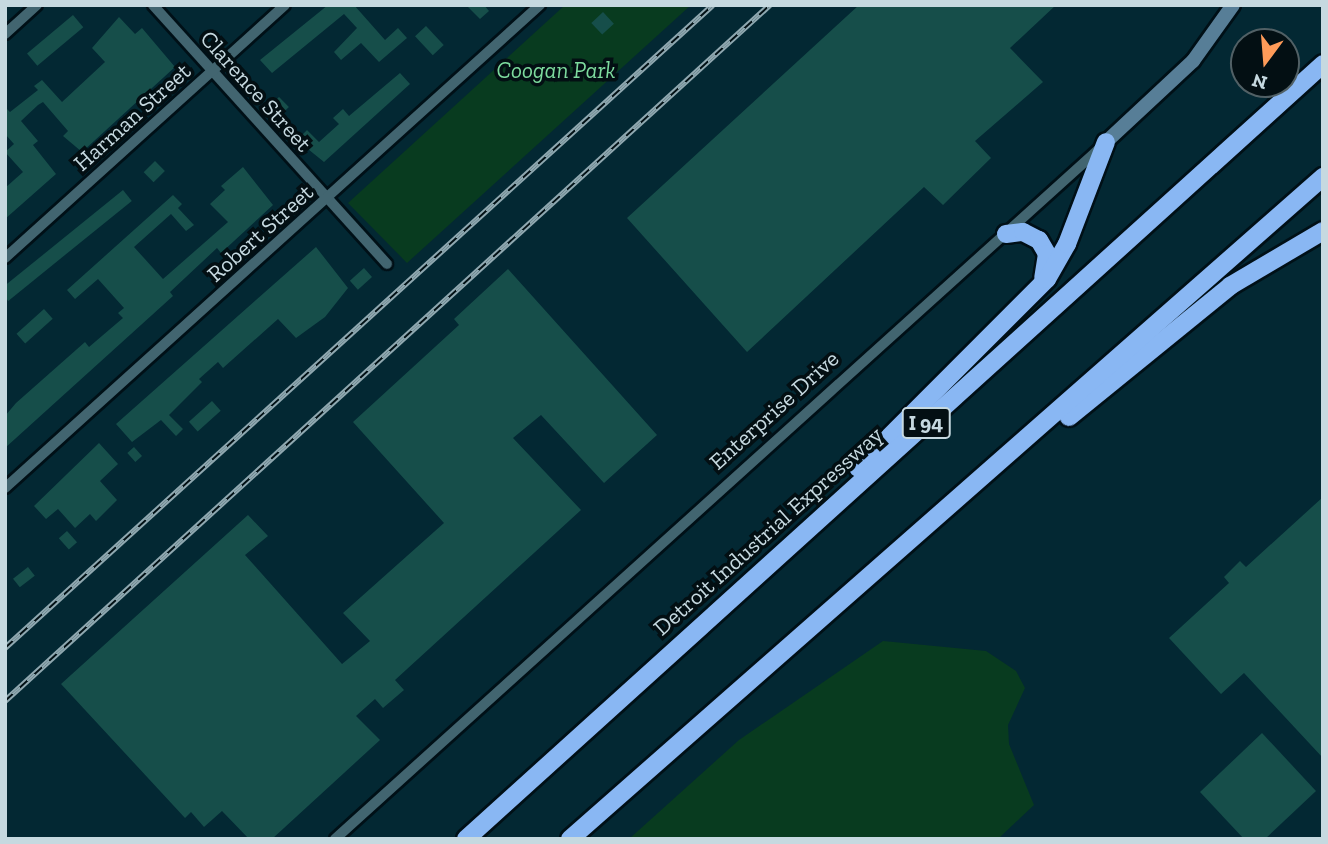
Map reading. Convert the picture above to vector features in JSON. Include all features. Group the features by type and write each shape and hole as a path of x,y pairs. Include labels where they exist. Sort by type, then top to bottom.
{"highway":[{"name":"Detroit Industrial Expressway","path":"466,839 1323,64"},
{"path":"650,671 1036,292 1067,244 1106,142"},
{"path":"570,839 998,468 1323,177"},
{"path":"998,468 1105,391 1230,286 1323,231"},
{"path":"1006,234 1029,233 1043,245 1047,266 1036,292"}],"main road":[{"name":"Enterprise Drive","path":"1106,142 1194,61 1233,5"}],"street":[{"path":"5,34 37,5"},
{"name":"Clarence Street","path":"153,5 387,264"},
{"name":"Harman Street","path":"5,258 285,5"},
{"name":"Robert Street","path":"5,488 540,5"},
{"name":"Enterprise Drive","path":"335,839 1106,142"}],"green space":[{"name":"Coogan Park","path":"565,5 691,5 407,263 348,203"},
{"path":"883,641 986,651 1016,671 1025,688 1008,725 1009,744 1034,805 998,839 629,839 739,740"}],"building":[{"path":"328,5 354,5 385,40 398,28 407,38 379,62 361,43 341,60 334,52 357,28 344,14 272,73 260,60"},
{"path":"466,5 484,5 489,11 480,19"},
{"path":"859,5 1056,5 1010,48 1043,82 975,141 991,158 943,205 924,187 747,352 627,218"},
{"path":"603,12 614,24 602,35 591,23"},
{"path":"73,15 83,27 37,66 27,54"},
{"path":"119,17 135,34 142,28 175,67 82,152 63,136 68,131 43,102 38,105 21,121 38,141 33,145 56,174 5,219 5,188 23,172 5,152 14,144 5,134 5,107 10,112 38,90 34,86 42,80 62,102 105,62 92,48"},
{"path":"426,26 444,45 433,55 415,36"},
{"path":"400,73 410,84 324,162 303,145 300,137 307,130 319,142 339,124 333,118 343,109 349,116"},
{"path":"279,97 289,107 280,116 270,106"},
{"path":"155,161 165,171 154,182 144,172"},
{"path":"243,167 273,205 221,253 217,248 170,292 173,296 5,448 5,416 16,403 85,342 89,347 123,318 118,313 124,308 98,279 75,299 67,290 173,195 182,204 178,208 194,225 186,231 171,214 134,247 163,279 228,222 210,204 225,190 221,186"},
{"path":"123,190 132,201 8,301 5,297 5,286"},
{"path":"316,247 348,288 325,317 296,338 278,319 223,368 218,362 199,379 202,382 169,415 183,429 176,436 161,420 132,442 116,424"},
{"path":"364,268 372,277 358,290 350,281"},
{"path":"508,269 657,435 604,483 541,415 513,438 581,510 395,680 404,690 383,708 375,699 356,716 380,740 272,839 249,839 222,811 204,827 191,812 185,818 61,684 248,515 268,536 245,555 342,664 370,641 343,613 444,523 353,422 459,325 454,319"},
{"path":"44,309 53,319 25,343 17,334"},
{"path":"212,401 221,411 198,431 189,422"},
{"path":"99,443 118,464 100,481 117,500 96,521 90,514 75,528 58,509 46,519 34,506"},
{"path":"134,447 142,456 135,462 127,453"},
{"path":"1323,497 1323,758 1244,673 1221,694 1169,638 1229,583 1224,577 1240,561 1246,567"},
{"path":"67,531 77,542 69,550 59,538"},
{"path":"28,567 35,576 20,587 13,579"},
{"path":"1262,733 1316,791 1265,839 1244,839 1200,792"}],"railway":[{"path":"5,648 713,5"},
{"path":"5,701 770,5"}]}
